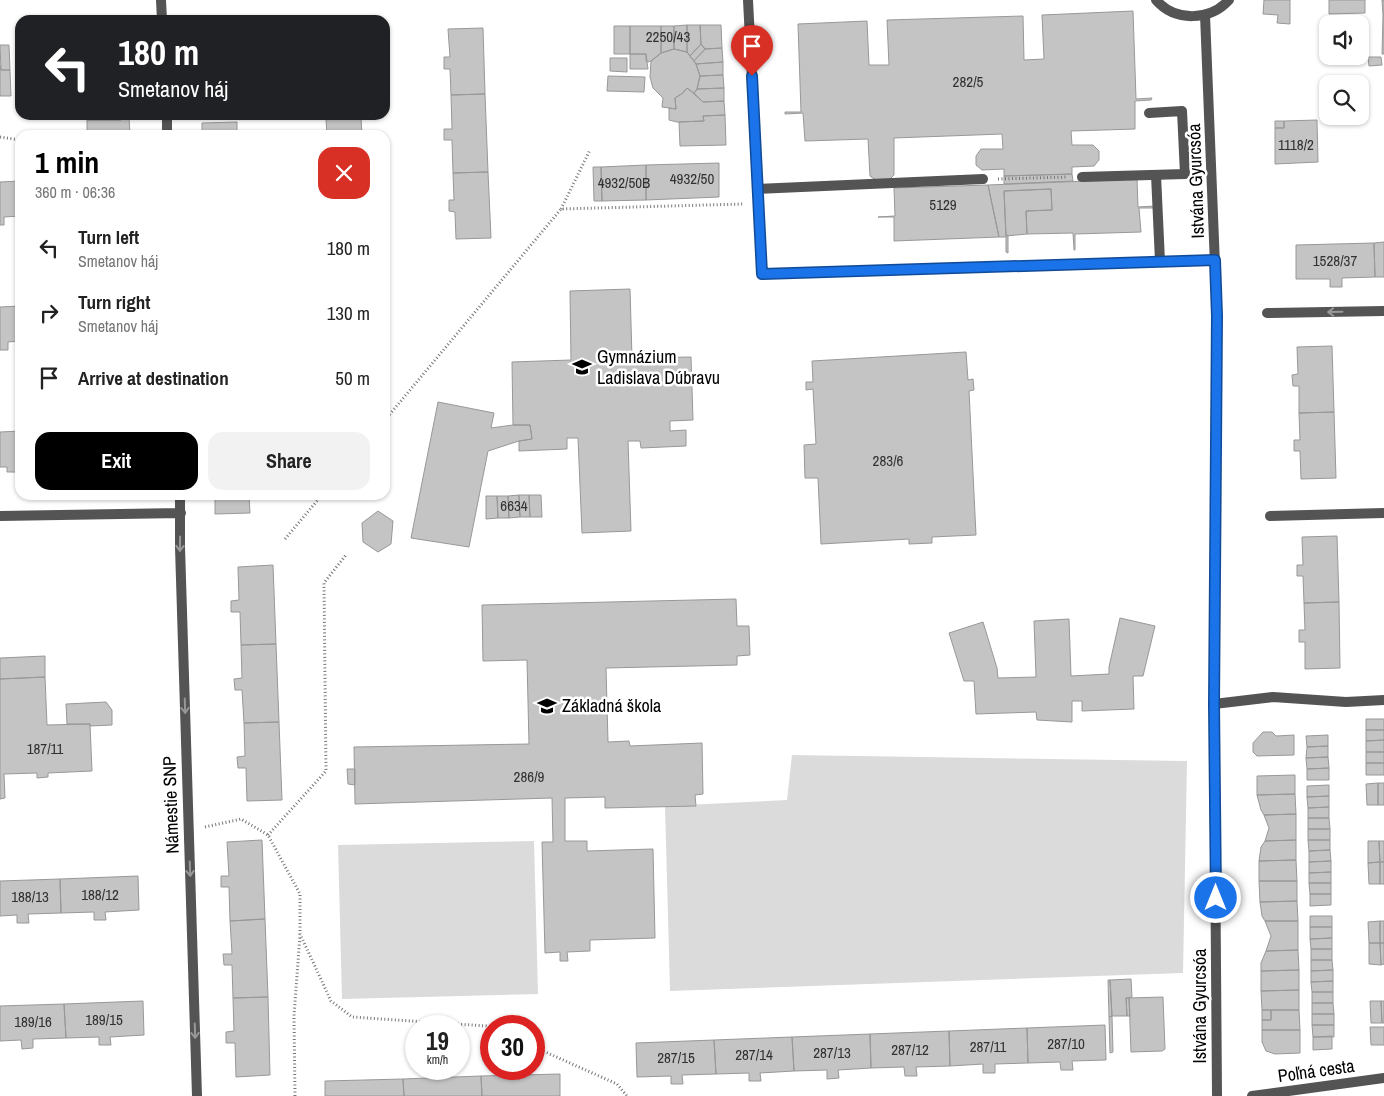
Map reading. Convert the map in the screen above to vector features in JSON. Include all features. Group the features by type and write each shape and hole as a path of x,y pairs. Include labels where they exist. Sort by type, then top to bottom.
{"street":[{"path":"161,0 162,15"},
{"path":"748,0 762,274 1215,260"},
{"path":"1156,0 1168,10 1192,17 1205,15 1217,10 1229,0"},
{"name":"Istvána Gyurcsóa","path":"1205,15 1217,316 1214,704 1217,1096"},
{"path":"1082,177 1185,174 1182,111 1149,114"},
{"path":"1156,176 1160,261"},
{"path":"758,189 983,179"},
{"path":"1267,313 1384,311"},
{"name":"Námestie SNP","path":"180,500 180,547 197,1096"},
{"path":"0,516 181,512"},
{"path":"1270,516 1384,513"},
{"path":"1214,704 1273,697 1346,702 1384,700"},
{"name":"Poľná cesta","path":"1252,1096 1384,1078"}],"path":[{"path":"0,137 15,139"},
{"path":"390,414 561,208 590,150"},
{"path":"983,179 1082,177"},
{"path":"561,208 758,204"},
{"path":"285,539 318,500"},
{"path":"268,835 326,771 324,583 346,556"},
{"path":"188,830 241,819 268,835 300,894 300,934 294,1016 295,1096"},
{"path":"300,934 330,1001 352,1017 480,1026"},
{"path":"545,1052 617,1084 627,1096"}],"shaded area":[{"path":"792,755 1187,761 1183,973 670,991 665,806 787,800"},
{"path":"534,841 538,994 342,999 338,845"}],"building":[{"path":"1264,0 1290,0 1290,24 1277,23 1278,15 1263,14"},
{"path":"1329,0 1365,0 1365,13 1329,14"},
{"path":"1382,0 1384,0 1384,16 1383,16"},
{"path":"1133,11 1136,99 1152,98 1151,100 1135,101 1135,129 1071,131 1072,145 1093,145 1099,151 1099,160 1094,166 1072,167 1072,174 1004,176 1004,169 982,170 976,165 976,156 981,149 1003,149 1002,134 894,138 894,175 889,180 877,181 870,176 868,139 805,141 803,113 785,114 785,112 801,112 798,24 867,21 869,65 889,65 887,20 1023,16 1024,60 1044,59 1042,15"},
{"path":"1383,16 1384,54 1382,54"},
{"path":"687,25 687,52 674,49 674,26"},
{"path":"687,25 700,25 701,44 690,56 687,52"},
{"path":"700,25 721,25 722,48 705,49 701,44"},
{"path":"614,26 630,26 630,54 614,54"},
{"path":"630,26 661,26 661,53 648,62 646,61 646,54 630,54"},
{"path":"661,26 674,26 674,49 661,53"},
{"path":"483,28 485,94 451,95 450,69 444,69 444,57 450,57 448,29"},
{"path":"701,44 705,49 694,61 690,56"},
{"path":"0,45 9,45 10,70 1,70"},
{"path":"722,48 723,62 696,64 694,61 705,49"},
{"path":"674,49 687,52 696,64 700,76 694,93 687,88 675,98 676,109 662,107 663,98 653,88 650,77 651,61 661,53"},
{"path":"630,54 646,54 648,69 630,69"},
{"path":"1369,57 1381,57 1382,65 1369,66"},
{"path":"610,58 627,58 627,72 610,71"},
{"path":"723,62 723,75 700,76 696,64"},
{"path":"0,65 1,70 10,70 11,96 0,96"},
{"path":"723,75 724,88 697,89 700,76"},
{"path":"608,76 645,77 644,92 607,91"},
{"path":"687,88 703,102 724,101 725,115 703,116 704,121 677,122 669,120 669,108 676,109 675,98"},
{"path":"724,88 724,101 703,102 694,93 697,89"},
{"path":"485,94 488,172 453,173 452,140 444,140 444,129 452,129 451,95"},
{"path":"725,115 726,145 680,146 679,122 704,121 703,116"},
{"path":"87,120 129,120 130,130 87,130"},
{"path":"326,120 361,120 362,130 327,130"},
{"path":"1317,120 1318,162 1275,164 1275,128 1284,128 1284,121"},
{"path":"1275,121 1284,121 1284,128 1275,128"},
{"path":"237,122 237,130 202,130 202,123"},
{"path":"719,163 719,197 646,200 646,165"},
{"path":"646,165 646,200 602,201 601,167"},
{"path":"593,167 601,167 602,201 594,201"},
{"path":"488,172 491,238 456,239 455,212 449,211 449,200 454,200 453,173"},
{"path":"1072,174 1073,181 1004,184 1004,176"},
{"path":"1137,179 1138,207 1155,206 1155,208 1139,208 1141,232 1075,234 1075,250 1073,233 1027,234 1026,211 1052,210 1051,189 1004,191 1006,236 1008,235 1008,253 1006,252 1006,237 999,237 988,185"},
{"path":"15,181 15,216 4,217 4,225 0,225 0,182"},
{"path":"988,185 999,237 894,241 894,217 878,217 895,216 894,188"},
{"path":"1051,189 1052,210 1026,211 1027,234 1006,236 1004,191"},
{"path":"1384,242 1384,277 1375,277 1374,243"},
{"path":"1374,243 1375,277 1342,278 1342,287 1330,287 1330,279 1296,279 1296,245"},
{"path":"630,289 632,358 691,357 693,420 670,421 670,431 686,430 686,446 641,448 640,441 628,441 631,531 582,533 578,438 567,438 567,449 519,451 519,441 532,439 530,425 513,425 512,362 571,360 570,291"},
{"path":"15,306 15,341 8,342 8,350 0,350 0,307"},
{"path":"1332,346 1334,412 1299,413 1299,386 1293,386 1292,375 1298,374 1297,347"},
{"path":"966,352 968,380 973,379 974,390 969,391 976,535 932,537 932,543 909,544 909,539 821,544 818,478 805,478 804,445 816,444 813,389 806,390 806,382 813,382 812,361"},
{"path":"438,402 494,413 491,428 530,425 532,439 488,451 469,547 411,538"},
{"path":"1334,412 1336,478 1301,479 1300,451 1294,451 1294,440 1300,440 1299,413"},
{"path":"15,431 15,472 7,472 7,467 0,467 0,432"},
{"path":"519,495 520,517 509,518 508,496"},
{"path":"519,495 529,495 530,517 520,517"},
{"path":"529,495 541,495 542,517 530,517"},
{"path":"486,496 497,496 498,518 486,519"},
{"path":"497,496 508,496 509,518 498,518"},
{"path":"215,500 249,500 250,513 215,514"},
{"path":"378,511 393,521 391,544 378,552 363,542 362,523"},
{"path":"1337,536 1339,602 1304,603 1303,576 1297,576 1297,565 1303,565 1302,537"},
{"path":"273,565 276,644 241,645 240,612 231,612 231,601 239,600 238,567"},
{"path":"736,599 737,626 749,626 750,655 737,656 737,665 606,668 608,742 629,741 630,746 702,743 703,794 695,795 696,806 605,808 605,797 565,798 565,841 587,841 587,851 653,849 655,938 590,940 590,951 567,952 568,961 560,961 560,952 545,953 542,842 553,842 552,798 355,804 354,747 529,744 527,660 483,661 482,605"},
{"path":"1339,602 1340,668 1305,669 1305,642 1299,642 1299,630 1305,630 1304,603"},
{"path":"1120,618 1155,626 1143,676 1133,676 1134,709 1082,711 1082,701 1072,701 1072,722 1037,720 1036,712 976,714 974,681 964,681 949,633 983,622 997,668 998,678 1036,677 1034,621 1069,619 1071,676 1109,674"},
{"path":"276,644 279,722 244,723 242,690 235,690 234,679 242,678 241,645"},
{"path":"45,656 45,677 0,679 0,658"},
{"path":"45,677 47,725 90,724 92,771 48,773 48,777 37,778 37,773 4,774 5,798 0,799 0,679"},
{"path":"106,702 112,710 112,725 67,724 66,704"},
{"path":"1366,719 1384,719 1384,730 1366,730"},
{"path":"279,722 282,800 247,801 246,768 238,768 237,757 245,756 244,723"},
{"path":"1366,730 1384,730 1384,740 1366,741"},
{"path":"1263,732 1272,732 1276,736 1294,735 1294,755 1257,756 1253,752 1253,743"},
{"path":"1328,735 1328,746 1307,747 1306,736"},
{"path":"1384,740 1384,752 1366,752 1366,741"},
{"path":"1328,746 1328,757 1306,758 1307,747"},
{"path":"1366,752 1384,752 1384,763 1366,763"},
{"path":"1328,757 1329,768 1307,769 1306,758"},
{"path":"1366,763 1384,763 1384,775 1366,775"},
{"path":"1329,768 1329,780 1307,780 1307,769"},
{"path":"347,769 355,769 355,785 348,784"},
{"path":"1295,775 1295,794 1257,795 1257,776"},
{"path":"1378,783 1384,783 1384,805 1378,805"},
{"path":"1378,783 1378,805 1367,805 1366,784"},
{"path":"1329,785 1329,796 1307,797 1307,786"},
{"path":"1295,794 1296,814 1264,815 1257,795"},
{"path":"1329,796 1329,807 1308,808 1307,797"},
{"path":"1329,807 1329,818 1308,818 1308,808"},
{"path":"1296,814 1296,840 1265,841 1269,828 1264,815"},
{"path":"1308,818 1329,818 1330,829 1308,829"},
{"path":"1308,829 1330,829 1330,840 1308,840"},
{"path":"262,840 265,919 230,921 229,887 221,887 221,876 229,876 227,842"},
{"path":"1296,840 1296,860 1259,861 1261,847 1265,841"},
{"path":"1308,840 1330,840 1330,850 1309,851"},
{"path":"1368,841 1379,841 1380,862 1368,863"},
{"path":"1379,841 1384,841 1384,862 1380,862"},
{"path":"1330,850 1331,861 1309,862 1309,851"},
{"path":"1296,860 1297,881 1259,881 1259,861"},
{"path":"1331,861 1331,872 1309,873 1309,862"},
{"path":"1380,862 1380,884 1369,884 1368,863"},
{"path":"1380,862 1384,862 1384,884 1380,884"},
{"path":"1331,872 1331,883 1309,883 1309,873"},
{"path":"138,876 139,910 105,912 106,920 94,920 94,912 61,913 60,879"},
{"path":"60,879 61,913 28,914 29,923 17,923 17,915 0,916 0,881"},
{"path":"1259,881 1297,881 1297,901 1260,902"},
{"path":"1309,883 1331,883 1331,894 1310,894"},
{"path":"1310,894 1331,894 1331,905 1310,906"},
{"path":"1297,901 1298,921 1265,921 1262,916 1260,902"},
{"path":"1310,916 1332,916 1332,927 1310,927"},
{"path":"265,919 268,997 233,998 232,965 224,965 223,954 232,954 230,921"},
{"path":"1265,921 1298,921 1298,950 1266,951 1271,936"},
{"path":"1380,921 1384,921 1384,943 1380,943"},
{"path":"1380,921 1380,943 1369,943 1368,922"},
{"path":"1310,927 1332,927 1332,938 1310,939"},
{"path":"1332,938 1332,949 1311,949 1310,939"},
{"path":"1369,943 1380,943 1381,965 1369,964"},
{"path":"1380,943 1384,943 1384,964 1381,965"},
{"path":"1311,949 1332,949 1332,960 1311,960"},
{"path":"1298,950 1299,970 1261,971 1261,963 1266,951"},
{"path":"1311,960 1332,960 1333,970 1311,971"},
{"path":"1299,970 1299,990 1261,991 1261,971"},
{"path":"1333,970 1333,981 1311,982 1311,971"},
{"path":"1131,979 1132,997 1126,998 1127,1016 1112,1016 1110,980"},
{"path":"1108,980 1110,980 1112,1016 1109,1017"},
{"path":"1333,981 1333,992 1312,992 1311,982"},
{"path":"1299,990 1299,1010 1262,1010 1261,991"},
{"path":"1312,992 1333,992 1333,1003 1312,1003"},
{"path":"268,997 270,1075 236,1077 235,1043 226,1043 226,1032 234,1031 233,998"},
{"path":"1163,997 1165,1049 1162,1051 1131,1052 1129,998"},
{"path":"1126,998 1129,998 1130,1016 1127,1016"},
{"path":"143,1001 144,1035 110,1037 111,1045 99,1045 99,1037 66,1038 64,1004"},
{"path":"1370,1001 1381,1001 1382,1023 1371,1023"},
{"path":"1381,1001 1384,1001 1384,1023 1382,1023"},
{"path":"1312,1003 1333,1003 1334,1014 1312,1014"},
{"path":"64,1004 66,1038 33,1039 33,1048 22,1049 21,1040 0,1041 0,1006"},
{"path":"1262,1010 1271,1010 1271,1020 1262,1020"},
{"path":"1271,1010 1299,1010 1300,1030 1262,1030 1262,1020 1271,1020"},
{"path":"1312,1014 1334,1014 1334,1025 1312,1025"},
{"path":"1112,1016 1113,1052 1110,1053 1109,1017"},
{"path":"1105,1025 1106,1060 1072,1061 1073,1070 1061,1070 1060,1062 1028,1063 1027,1028"},
{"path":"1312,1025 1334,1025 1334,1037 1313,1037"},
{"path":"1370,1027 1384,1027 1384,1045 1371,1045"},
{"path":"1027,1028 1028,1063 995,1064 995,1073 983,1073 983,1064 950,1066 949,1031"},
{"path":"1262,1030 1300,1030 1300,1053 1275,1054 1266,1051 1262,1042"},
{"path":"949,1031 950,1066 916,1067 917,1076 905,1076 904,1067 871,1068 870,1034"},
{"path":"870,1034 871,1068 838,1070 839,1078 827,1079 827,1070 794,1071 792,1037"},
{"path":"1332,1036 1332,1049 1313,1050 1313,1037"},
{"path":"792,1037 794,1071 760,1073 761,1081 749,1081 749,1073 716,1074 714,1040"},
{"path":"714,1040 716,1074 682,1075 683,1084 671,1084 671,1076 637,1077 636,1043"},
{"path":"545,1074 560,1074 560,1096 482,1096 481,1080 545,1080"},
{"path":"470,1076 480,1076 482,1096 404,1096 403,1079 470,1080"},
{"path":"403,1079 404,1096 325,1096 325,1081"}],"place":[{"name":"Gymnázium Ladislava Dúbravu","path":"582,367"},
{"name":"Základná škola","path":"547,706"}],"route":[{"path":"752,76 762,274 775,272 1215,260 1217,316 1214,704 1216,898"}]}
